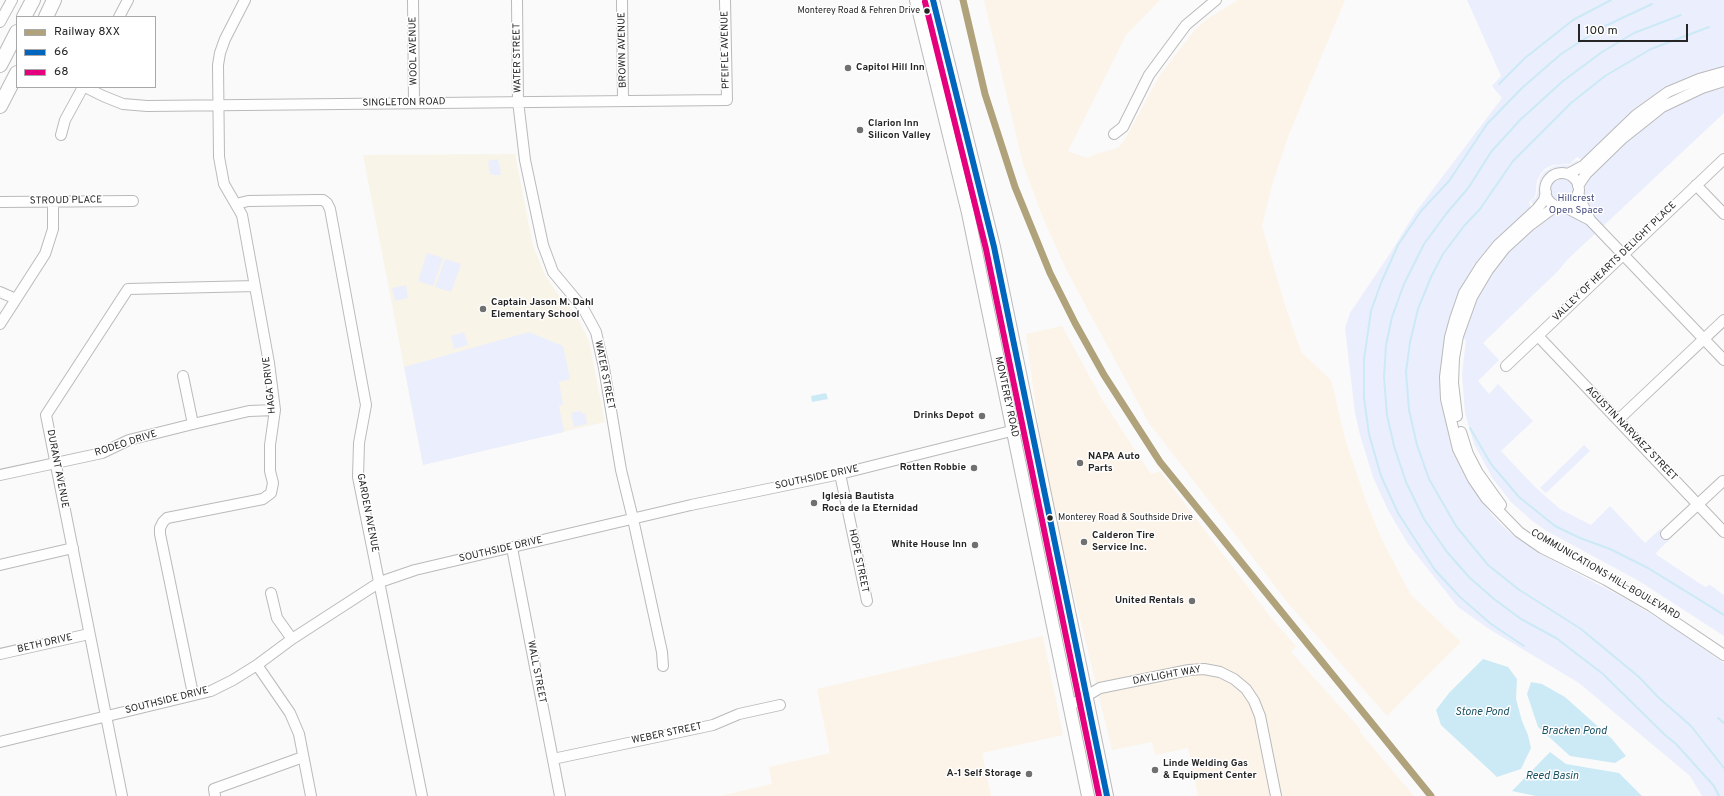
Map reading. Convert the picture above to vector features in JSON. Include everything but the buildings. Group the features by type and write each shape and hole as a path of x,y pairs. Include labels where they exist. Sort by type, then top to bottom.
{"highway":[{"path":"25,16 33,0"},
{"path":"46,16 54,0"},
{"path":"0,66 16,34"},
{"path":"0,106 16,75"}],"main road":[{"name":"MONTEREY ROAD","path":"916,0 961,182 1071,706 1088,796"},
{"name":"MONTEREY ROAD","path":"933,0 993,241 1107,796"},
{"path":"961,182 977,178"}],"street":[{"path":"0,22 12,0"},
{"path":"120,16 128,0"},
{"name":"HAGA DRIVE","path":"193,694 160,528 167,518 263,499 271,493 273,483 270,471 270,445 275,410 269,364 242,215 224,184 220,169 218,65 225,39 245,0"},
{"name":"WOOL AVENUE","path":"413,0 414,103"},
{"name":"WATER STREET","path":"517,0 518,101 525,160 543,246 553,272 583,308 596,332 604,368 621,470 662,652 663,666"},
{"name":"BROWN AVENUE","path":"622,0 623,101"},
{"name":"PFEIFLE AVENUE","path":"725,0 727,100"},
{"path":"1114,134 1123,127 1149,75 1186,25 1216,0"},
{"path":"1568,174 1583,166 1636,115 1668,92 1699,79 1724,72"},
{"path":"1561,206 1574,202 1586,174 1623,138 1662,107 1702,88 1724,81"},
{"path":"61,135 65,120 83,88"},
{"name":"SINGLETON ROAD","path":"86,88 123,104 147,106 727,100"},
{"name":"VALLEY OF HEARTS DELIGHT PLACE","path":"1506,366 1724,159"},
{"path":"1590,220 1549,200 1546,192 1547,184 1552,177 1560,173 1568,174 1575,179 1581,201 1590,220 1724,360"},
{"path":"1696,185 1724,214"},
{"name":"COMMUNICATIONS HILL BOULEVARD","path":"1546,192 1544,200 1537,209 1498,245 1481,266 1464,293 1455,319 1450,337 1445,377 1446,399 1458,449 1472,479 1486,498 1509,523 1523,534 1542,548 1606,580 1651,606 1724,655"},
{"name":"GARDEN AVENUE","path":"236,204 248,201 323,200 327,203 330,209 366,405 359,442 358,477 422,796"},
{"name":"STROUD PLACE","path":"0,202 133,201"},
{"path":"0,324 45,254 50,243 53,230 53,202"},
{"name":"COMMUNICATIONS HILL BOULEVARD","path":"1561,206 1529,226 1496,258 1478,285 1469,303 1457,340 1453,371 1454,405 1464,444 1478,473 1493,496 1512,517 1528,530 1548,544 1644,595 1724,647"},
{"name":"DURANT AVENUE","path":"122,796 46,416 128,289 255,286"},
{"path":"0,292 16,299"},
{"path":"1618,420 1724,320"},
{"name":"AGUSTIN NARVAEZ STREET","path":"1538,336 1724,532"},
{"path":"183,376 193,424"},
{"name":"RODEO DRIVE","path":"0,475 102,452 129,440 193,424 249,411 275,410"},
{"name":"SOUTHSIDE DRIVE","path":"0,742 193,694 211,691 234,680 292,639 380,582 415,570 633,519 840,474 1032,426"},
{"name":"HOPE STREET","path":"840,474 867,601"},
{"path":"1666,534 1723,481"},
{"path":"0,565 73,548"},
{"name":"WALL STREET","path":"512,548 560,796"},
{"path":"271,593 277,618 292,639"},
{"name":"BETH DRIVE","path":"0,654 89,634"},
{"path":"257,665 290,713 299,734 311,796"},
{"name":"DAYLIGHT WAY","path":"1071,706 1100,688 1189,670 1204,669 1220,672 1234,679 1246,689 1254,701 1276,796"},
{"name":"WEBER STREET","path":"553,759 713,725 739,714 780,705"},
{"path":"215,796 214,789 303,757"}],"shaded area":[{"path":"984,0 1160,0 1126,35 1068,151 1087,158 1118,148 1124,141 1160,75 1193,32 1207,19 1238,0 1345,0 1289,134 1272,185 1262,226 1284,302 1301,352 1331,380 1346,442 1367,504 1383,542 1411,595 1461,642 1387,716 1288,603 1149,423 1067,271 1043,218 1023,164"},
{"name":"Captain Jason M. Dahl Elementary School","path":"515,154 533,246 545,275 558,294 576,315 589,341 605,422 423,465 363,155"},
{"path":"1062,326 1103,401 1151,474 1160,471 1272,619 1296,646 1291,652 1361,730 1359,731 1414,796 1198,796 1188,748 1155,755 1152,742 1112,750 1045,475 1026,334"},
{"path":"1043,636 1063,735 982,753 991,796 720,796 772,784 769,767 830,753 817,689"}],"green space":[{"path":"1467,0 1724,0 1724,68 1633,112 1582,160 1577,157 1570,164 1553,165 1546,168 1541,173 1537,181 1535,197 1529,202 1531,208 1487,252 1443,400 1446,423 1455,451 1469,481 1492,515 1510,533 1540,554 1626,599 1669,625 1724,663 1724,796 1702,796 1690,776 1579,683 1489,629 1458,607 1408,544 1388,510 1373,477 1355,413 1345,328 1350,313 1415,213 1502,98 1492,86 1501,76"},
{"name":"Hillcrest Open Space","path":"1724,81 1724,113 1568,259 1558,271 1483,343 1499,360 1478,381 1489,394 1498,384 1533,421 1501,451 1535,487 1560,509 1591,525 1610,506 1645,543 1660,529 1670,539 1656,553 1657,555 1705,587 1710,585 1724,595 1724,636 1639,581 1545,530 1511,502 1493,479 1474,444 1465,413 1462,374 1466,340 1462,338 1475,301 1491,274 1508,252 1533,229 1534,206 1531,201 1536,198 1540,178 1544,172 1554,166 1570,165 1577,160 1580,163 1637,125"},
{"path":"498,159 501,175 490,174 488,161"},
{"path":"427,253 443,258 433,286 418,281"},
{"path":"445,259 461,264 451,292 435,287"},
{"path":"406,285 408,298 395,301 392,288"},
{"path":"464,332 468,345 454,349 451,336"},
{"path":"529,332 563,346 570,379 559,382 563,404 559,406 564,432 423,465 404,367"},
{"path":"580,411 583,414 585,413 587,424 574,427 571,413"},
{"path":"1584,445 1590,451 1546,493 1540,488"}],"water":[{"path":"826,393 828,399 812,402 811,396"},
{"name":"Stone Pond","path":"1483,659 1508,667 1517,679 1516,699 1531,748 1521,769 1497,777 1441,725 1436,710 1449,693"},
{"name":"Bracken Pond","path":"1531,682 1542,684 1565,697 1612,739 1626,756 1615,763 1570,756 1538,727 1527,694"},
{"name":"Reed Basin","path":"1550,752 1566,764 1619,773 1642,796 1536,796 1512,791"}],"waterway":[{"path":"1499,84 1525,58 1573,20 1611,0"},
{"path":"1524,646 1491,624 1460,597 1435,570 1398,513 1381,476 1369,434 1364,398 1364,359 1371,311 1381,283 1398,245 1421,211 1449,181 1487,124 1522,88 1561,54 1603,27 1652,4"},
{"path":"1681,15 1634,33 1602,52 1563,81 1520,120 1491,152 1469,187 1446,214 1424,244 1404,284 1392,317 1386,345 1384,377 1387,415 1394,446 1406,482 1424,519 1447,552 1469,577 1494,599 1521,619 1556,638 1603,674 1676,744 1714,786 1719,796"},
{"path":"1709,27 1651,49 1605,76 1571,103 1513,161 1480,209 1464,226 1443,254 1431,277 1418,309 1410,342 1406,372 1409,410 1417,445 1429,479 1456,526 1488,565 1518,589 1581,629 1639,677 1658,697 1691,726 1724,768"},
{"path":"1470,428 1491,464 1519,497 1555,526 1580,538 1610,549 1648,568 1724,615"},
{"path":"1718,718 1724,723"}],"rail line":[{"name":"8XX","path":"963,0 985,94 1015,187 1050,273 1075,323 1104,375 1160,462 1431,796"}],"transit line":[{"name":"66","path":"933,0 994,247 1107,796"},
{"name":"68","path":"925,2 986,249 1099,796"}],"place":[{"name":"Monterey Road & Fehren Drive","path":"927,11"},
{"name":"Capitol Hill Inn","path":"848,68"},
{"name":"Clarion Inn Silicon Valley","path":"860,130"},
{"name":"Captain Jason M. Dahl Elementary School","path":"483,309"},
{"name":"Drinks Depot","path":"982,416"},
{"name":"NAPA Auto Parts","path":"1080,463"},
{"name":"Rotten Robbie","path":"974,468"},
{"name":"Iglesia Bautista Roca de la Eternidad","path":"814,503"},
{"name":"Monterey Road & Southside Drive","path":"1050,518"},
{"name":"Calderon Tire Service Inc.","path":"1084,542"},
{"name":"White House Inn","path":"975,545"},
{"name":"United Rentals","path":"1192,601"},
{"name":"Linde Welding Gas & Equipment Center","path":"1155,770"},
{"name":"A-1 Self Storage","path":"1029,774"}]}
